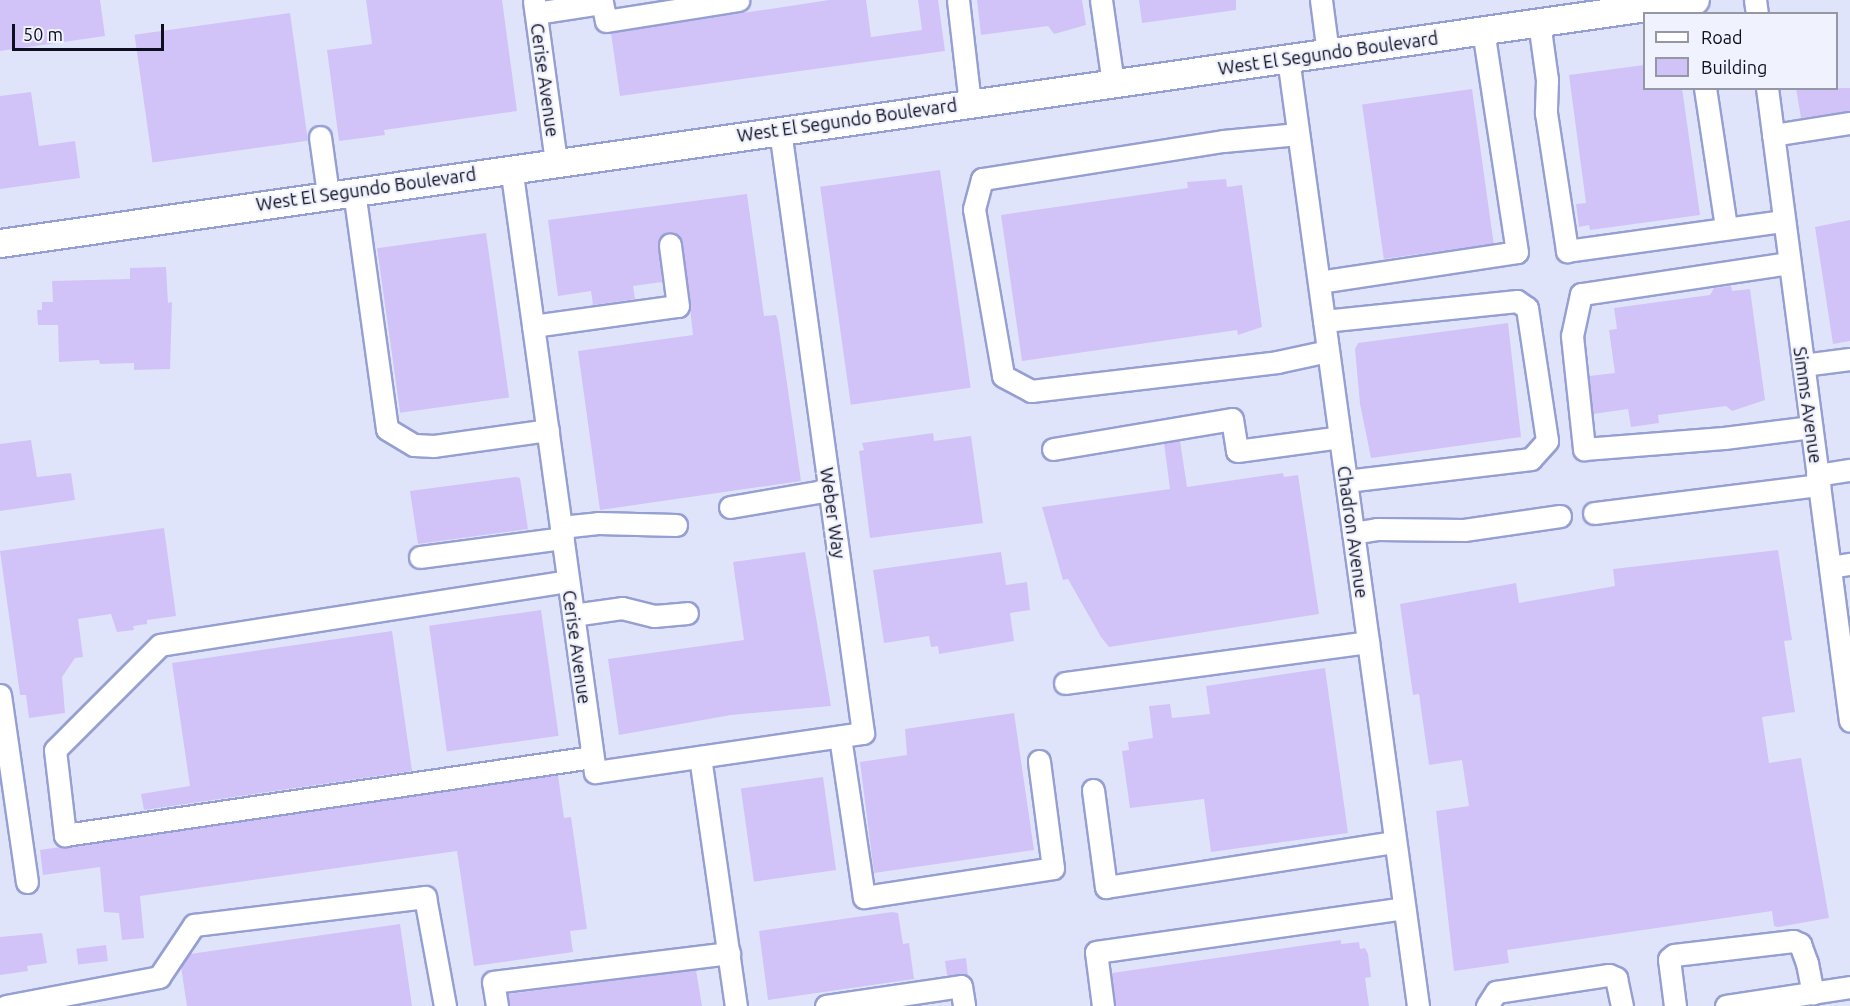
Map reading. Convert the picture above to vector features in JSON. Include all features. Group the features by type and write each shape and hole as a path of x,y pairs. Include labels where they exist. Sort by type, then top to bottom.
{"main road":[{"name":"West El Segundo Boulevard","path":"0,243 511,167 1483,31 1539,22 1581,8 1695,0"}],"street":[{"path":"535,6 602,3 606,21 738,0"},
{"path":"958,0 970,103"},
{"path":"1101,0 1113,83"},
{"path":"1321,0 1328,53"},
{"name":"Cerise Avenue","path":"535,6 556,161"},
{"path":"1539,22 1547,80 1546,113 1567,251 1726,227 1784,221"},
{"path":"1319,282 1517,252 1483,31"},
{"name":"Chadron Avenue","path":"1288,58 1418,1006"},
{"path":"1705,90 1726,227"},
{"name":"Simms Avenue","path":"1767,90 1818,479 1840,566 1850,721"},
{"path":"1773,135 1850,123"},
{"name":"Weber Way","path":"700,757 863,734 780,130"},
{"path":"1298,134 1223,141 982,179 974,209 1003,376 1031,391 1277,362 1328,351"},
{"path":"320,137 341,193 387,429 414,444 434,446 548,430"},
{"name":"Cerise Avenue","path":"511,167 592,757"},
{"path":"533,326 678,306 670,245"},
{"path":"1790,263 1581,294 1572,336 1584,449 1724,438 1811,427"},
{"path":"1324,321 1517,301 1527,308 1547,441 1530,459 1346,481"},
{"path":"1803,365 1850,359"},
{"path":"1053,449 1232,419 1237,451 1340,436"},
{"path":"1594,513 1818,479 1850,470"},
{"path":"730,507 830,490"},
{"path":"1353,533 1377,529 1464,530 1560,516"},
{"path":"420,557 562,533 598,523 631,527 676,525"},
{"path":"568,581 159,645 55,750 65,835 592,757 595,772 700,757 736,1006"},
{"path":"573,615 622,608 654,616 687,613"},
{"path":"1065,683 1368,642"},
{"path":"0,694 27,882"},
{"path":"840,737 864,897 1053,867 1039,761"},
{"path":"1093,790 1106,887 1395,842"},
{"path":"6,1006 159,977 194,925 425,897 445,1006"},
{"path":"1103,1006 1096,952 1404,908"},
{"path":"1675,1006 1669,959 1674,955 1793,941 1800,944 1807,963 1800,998"},
{"path":"497,1006 493,982 729,952"},
{"path":"1487,1006 1496,992 1609,975 1616,978 1622,1006"},
{"path":"826,1006 961,986 964,1006"},
{"path":"1726,1006 1800,998 1850,987"}],"building":[{"path":"0,0 100,0 105,36 0,51"},
{"path":"366,0 502,0 517,111 384,130 385,135 339,141 327,50 372,44"},
{"path":"829,0 866,0 871,37 922,30 918,0 938,0 945,51 620,96 611,33"},
{"path":"977,0 1082,0 1086,25 1054,34 1048,26 981,35"},
{"path":"1139,0 1236,0 1236,10 1142,23"},
{"path":"290,13 308,141 152,163 135,35"},
{"path":"1643,65 1643,90 1682,90 1700,215 1590,230 1589,225 1579,227 1576,204 1586,203 1569,75"},
{"path":"1850,88 1850,111 1801,118 1796,90"},
{"path":"1472,89 1494,243 1384,259 1362,104"},
{"path":"31,92 39,146 75,141 80,178 0,189 0,96"},
{"path":"940,170 971,388 851,405 820,187"},
{"path":"1226,179 1227,187 1242,185 1262,327 1238,335 1237,330 1022,361 1001,215 1188,188 1187,182"},
{"path":"747,194 764,316 776,315 778,321 801,481 600,510 578,351 693,335 683,243 674,233 663,235 659,240 662,282 633,286 635,299 593,305 591,291 558,296 548,220"},
{"path":"1850,220 1850,341 1833,344 1815,227"},
{"path":"486,233 509,397 400,413 377,248"},
{"path":"166,267 168,303 172,302 170,369 134,370 134,363 100,364 99,360 59,362 58,325 38,325 37,310 42,310 42,302 53,302 52,281 130,279 130,268"},
{"path":"1731,286 1732,291 1750,289 1765,400 1732,411 1726,406 1658,415 1659,423 1631,427 1628,409 1593,414 1589,376 1615,373 1609,330 1617,329 1614,308 1710,295 1714,288"},
{"path":"1508,323 1521,437 1371,458 1360,404 1355,349 1358,343"},
{"path":"933,433 934,441 971,436 983,523 870,538 859,451 864,450 862,443"},
{"path":"31,440 37,477 71,473 75,500 0,511 0,444"},
{"path":"1180,441 1187,487 1283,473 1284,477 1298,475 1319,614 1109,647 1068,579 1063,580 1042,507 1170,489 1164,443"},
{"path":"520,478 528,529 418,544 410,491"},
{"path":"164,528 176,616 147,620 147,624 133,626 134,630 117,632 111,614 78,619 83,657 75,658 62,677 65,713 29,718 26,695 20,695 0,551"},
{"path":"1778,550 1792,640 1784,641 1795,712 1762,717 1769,763 1801,758 1829,918 1778,927 1774,926 1772,911 1507,950 1509,963 1454,971 1436,811 1469,806 1462,760 1429,765 1419,694 1413,695 1400,604 1516,583 1519,603 1615,586 1613,569"},
{"path":"805,552 831,706 731,715 619,735 608,659 744,640 733,562"},
{"path":"1001,552 1006,585 1027,582 1030,610 1010,613 1014,641 939,654 938,646 931,647 929,636 884,643 873,570"},
{"path":"541,610 559,736 447,751 429,626"},
{"path":"392,631 412,771 144,810 141,794 190,786 172,663"},
{"path":"1325,668 1348,833 1211,852 1204,799 1130,808 1122,751 1129,750 1128,742 1153,738 1149,706 1170,704 1172,718 1210,714 1206,686"},
{"path":"1014,713 1034,850 874,873 860,762 907,755 905,729"},
{"path":"558,775 564,818 571,817 587,929 570,931 573,952 474,966 457,851 140,896 144,938 122,940 119,913 104,912 100,867 43,875 40,850"},
{"path":"823,777 836,870 754,882 741,789"},
{"path":"898,913 903,944 909,943 914,979 768,1000 759,931"},
{"path":"400,924 412,1006 187,1006 181,967 190,954"},
{"path":"42,933 47,963 27,966 28,971 0,975 0,937"},
{"path":"1341,940 1341,944 1359,942 1360,949 1365,948 1368,954 1371,977 1365,978 1369,1006 1116,1006 1112,973"},
{"path":"106,945 108,961 78,965 76,949"},
{"path":"966,958 968,976 947,975 945,961"},
{"path":"696,970 702,1006 509,1006 508,994"}]}
